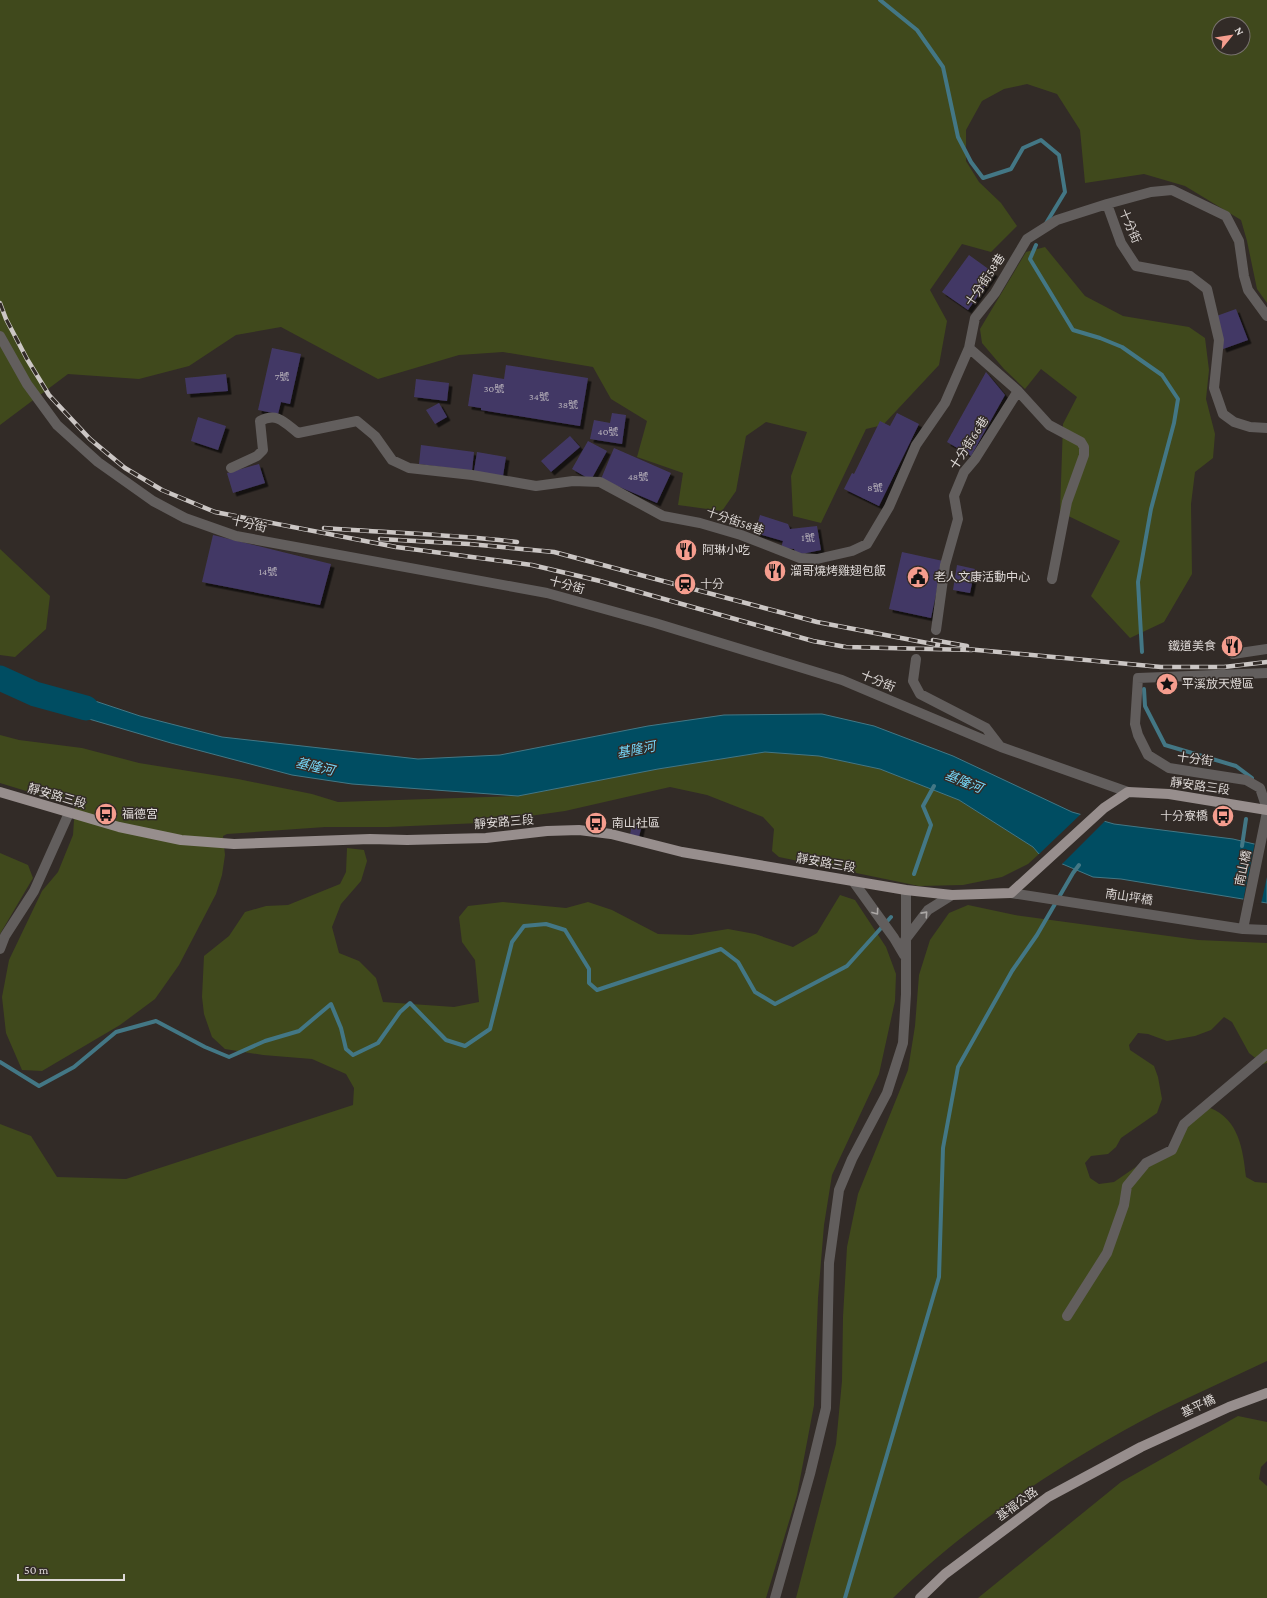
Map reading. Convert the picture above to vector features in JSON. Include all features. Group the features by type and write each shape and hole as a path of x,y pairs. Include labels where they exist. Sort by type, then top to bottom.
{"main road":[{"name":"靜安路三段","path":"0,792 119,827 181,840 234,844 486,838 548,831 579,830 611,834 682,852 906,890 952,895 1011,893"},
{"name":"靜安路三段","path":"1128,792 1169,794 1267,810"},
{"path":"1011,893 1104,808 1128,792"},
{"name":"基平橋","path":"1141,1447 1228,1407 1267,1393"},
{"name":"基福公路","path":"920,1598 945,1574 1048,1497 1141,1447"}],"street":[{"name":"十分街","path":"1267,316 1248,290 1244,276 1239,241 1226,216 1172,190 1151,192 1107,204 1121,243 1136,266 1190,276 1207,289 1219,340 1214,388 1223,414 1234,422 1250,427 1267,428"},
{"name":"十分街58巷","path":"231,468 257,456 263,450 260,420 269,416 279,418 298,432 357,421 375,436 392,460 409,468 472,475 536,486 573,481 600,482 663,516 700,522 742,535 772,549 800,558 817,559 852,551 867,544 889,507 916,445 945,403 970,348 975,318 995,293 1027,239 1057,220 1107,204"},
{"name":"十分街","path":"0,336 28,384 58,425 98,462 153,501 185,518 236,536 547,593 842,680 1001,747 1128,792"},
{"path":"970,348 1018,392 1049,425 1081,442 1084,447 1084,455 1067,502 1052,579"},
{"name":"十分街66巷","path":"936,630 945,564 958,519 954,496 964,472 975,459 1018,392"},
{"path":"1233,654 1267,649"},
{"path":"916,659 913,681 920,694 986,728 1001,747"},
{"name":"十分街","path":"1267,673 1138,678 1135,724 1138,735 1148,755 1169,768 1246,780 1260,788 1267,810"},
{"name":"南山橋","path":"1243,929 1267,810"},
{"path":"0,949 5,936 34,891 69,813"},
{"path":"853,881 894,938 905,957"},
{"path":"775,1598 810,1474 826,1408 829,1263 839,1190 852,1159 887,1093 903,1043 906,994 906,890"},
{"name":"南山坪橋","path":"1011,893 1243,929 1267,930"},
{"path":"905,940 928,910 952,895"},
{"path":"1067,1316 1107,1253 1124,1205 1127,1186 1146,1164 1172,1150 1184,1124 1267,1054"}],"green space":[{"path":"0,0 1267,0 1267,303 1257,289 1241,220 1185,186 1144,174 1085,183 1080,130 1057,94 1027,84 1004,89 982,101 966,130 966,161 979,182 1001,203 1017,226 991,252 962,244 930,290 947,321 939,365 883,425 866,429 821,523 793,516 791,476 807,432 766,422 746,436 736,491 722,511 678,505 683,473 637,457 647,421 611,399 593,367 503,352 459,355 378,379 281,327 236,335 189,366 139,379 68,374 0,425"},
{"path":"1045,247 1085,296 1123,316 1189,327 1205,338 1209,370 1206,399 1215,434 1213,458 1195,472 1191,504 1192,574 1164,622 1130,638 1091,596 1120,541 1060,512 1063,424 1077,397 1041,369 1025,389 1004,369 982,343 980,329 1026,252"},
{"path":"0,549 50,596 46,629 15,657 0,655"},
{"path":"0,735 19,740 82,748 139,763 238,779 312,794 338,802 518,796 658,769 765,752 819,756 880,769 959,800 1033,847 1039,854 1028,864 1002,877 963,885 919,886 779,857 772,851 774,829 763,817 707,795 670,787 565,811 480,823 388,827 325,827 227,834 223,836 225,855 222,875 216,894 179,965 155,999 120,1025 42,1071 22,1070 6,1033 2,997 9,960 42,891 58,872 73,835 75,806 0,783"},
{"path":"347,848 364,850 367,861 361,881 341,904 332,927 339,953 359,961 376,978 383,1002 454,1007 479,1002 475,960 462,942 459,917 468,906 503,902 566,908 588,902 612,910 658,934 691,935 728,929 755,934 793,947 817,933 840,895 855,900 886,947 896,974 895,1001 879,1074 832,1175 824,1225 818,1298 814,1405 797,1495 766,1598 0,1598 0,1124 31,1136 57,1177 126,1179 353,1105 354,1088 346,1074 312,1059 263,1055 225,1049 212,1037 204,1014 202,997 204,956 229,936 245,912 266,906 288,905 340,884 346,872"},
{"path":"0,853 28,865 33,878 0,934"},
{"path":"968,905 1015,915 1198,940 1267,943 1267,1063 1263,1064 1249,1053 1232,1022 1224,1017 1211,1030 1195,1036 1167,1041 1148,1034 1138,1033 1129,1045 1130,1050 1154,1066 1158,1077 1162,1099 1157,1113 1121,1138 1116,1147 1108,1154 1091,1156 1085,1163 1090,1178 1099,1184 1114,1182 1146,1160 1176,1147 1187,1125 1210,1108 1220,1113 1227,1120 1238,1136 1246,1177 1255,1182 1267,1183 1267,1361 1140,1421 1062,1467 1002,1507 974,1528 893,1598 796,1598 836,1444 842,1381 843,1317 847,1247 858,1194 908,1070 915,1026 919,975 930,940 949,913"},
{"path":"1238,1416 1267,1422 1267,1461 1261,1467 1259,1479 1267,1486 1267,1598 978,1598 1121,1482"}],"water":[{"path":"58,692 71,693 140,716 222,737 418,759 500,755 648,726 724,715 822,714 874,726 953,756 1072,812 1114,824 1233,839 1267,847 1267,903 1121,879 1093,877 1039,854 1033,847 959,800 880,769 819,756 765,752 658,769 518,796 352,784 292,775 171,743 48,707"}],"pier":[{"path":"1082,813 1106,820 1061,865 1038,855"},
{"path":"1255,842 1267,845 1267,877 1261,904 1243,901"}],"building":[{"path":"969,255 994,273 968,310 942,292"},
{"path":"1236,309 1248,340 1223,349 1211,318"},
{"path":"272,348 301,354 290,404 281,402 278,414 258,410"},
{"path":"506,365 588,378 580,426 481,410 481,408 468,406 473,374 504,379"},
{"path":"986,372 1005,395 971,456 947,442"},
{"path":"226,374 228,391 187,394 185,378"},
{"path":"416,379 449,383 447,401 414,397"},
{"path":"439,403 447,417 435,424 426,410"},
{"path":"612,413 626,415 622,444 590,439 594,420 610,423"},
{"path":"897,413 919,424 879,506 844,489 852,473 854,474 880,421 890,426"},
{"path":"198,417 226,426 218,450 191,441"},
{"path":"570,436 580,447 551,472 541,461"},
{"path":"588,441 607,451 591,480 572,469"},
{"path":"421,445 474,452 472,471 419,464"},
{"path":"614,448 671,473 657,503 601,479"},
{"path":"477,452 506,457 503,476 474,471"},
{"path":"259,464 265,483 233,493 227,473"},
{"path":"760,515 788,524 790,529 817,526 821,550 797,555 794,549 781,548 783,541 755,533"},
{"path":"213,535 331,564 320,605 202,582"},
{"name":"老人文康活動中心","path":"902,552 943,561 931,618 889,609"},
{"path":"957,565 975,569 970,593 953,590"},
{"path":"633,818 643,820 639,837 630,835"}],"waterway":[{"path":"880,0 917,30 943,67 958,137 971,162 983,178 1011,169 1023,148 1041,140 1059,155 1065,192 1045,225"},
{"path":"1036,245 1030,259 1073,330 1100,338 1122,347 1162,375 1178,399 1174,423 1151,509 1138,582 1142,652"},
{"name":"基隆河","path":"0,678 35,694 86,708"},
{"path":"1144,689 1145,706 1165,745 1236,766 1252,778"},
{"path":"914,874 931,825 923,806 934,786"},
{"path":"1242,846 1246,819"},
{"path":"845,1598 939,1277 943,1148 958,1067 1012,971 1037,935 1079,865"},
{"path":"0,1062 39,1086 74,1067 116,1032 156,1021 205,1047 229,1057 265,1041 299,1031 331,1004 341,1028 346,1049 353,1055 378,1043 400,1012 410,1003 446,1040 465,1046 490,1029 512,942 524,926 546,924 565,930 589,969 589,983 597,990 721,949 738,962 755,992 775,1004 847,966 891,917"}],"railway":[{"path":"0,303 6,319 27,359 49,395 90,439 125,468 162,490 215,512 396,547 532,565 600,581 813,641 846,647 972,650"},
{"path":"324,528 445,535 517,542"},
{"path":"380,539 469,544 554,552 817,622 938,645"},
{"path":"933,640 967,646"},
{"path":"966,649 1161,667 1224,667 1267,662"}],"place":[{"name":"阿琳小吃","path":"686,550"},
{"name":"溜哥燒烤雞翅包飯","path":"775,571"},
{"name":"老人文康活動中心","path":"918,577"},
{"name":"十分","path":"685,584"},
{"name":"鐵道美食","path":"1232,646"},
{"name":"平溪放天燈區","path":"1167,684"},
{"name":"福德宮","path":"106,814"},
{"name":"十分寮橋","path":"1223,816"},
{"name":"南山社區","path":"596,823"}]}
